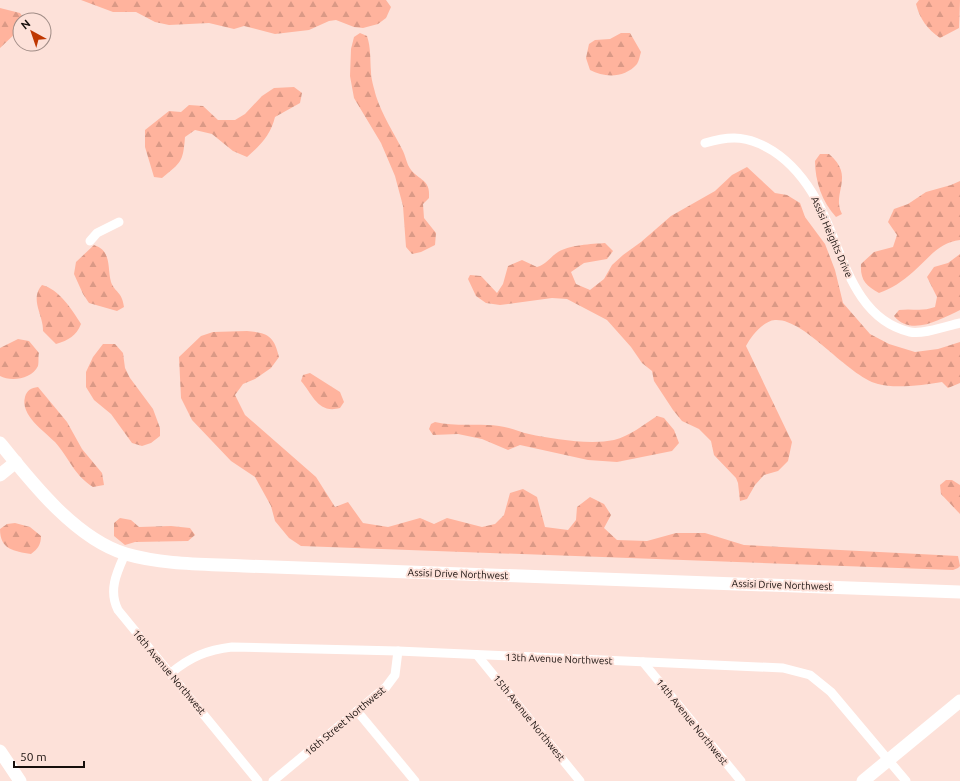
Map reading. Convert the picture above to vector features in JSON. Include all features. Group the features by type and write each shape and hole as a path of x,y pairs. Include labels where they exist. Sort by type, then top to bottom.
{"main road":[{"name":"Assisi Drive Northwest","path":"0,443 35,486 63,514 88,534 125,554 170,562 960,592"},
{"path":"0,475 16,462"},
{"path":"863,781 960,701"},
{"path":"0,751 20,781"}],"street":[{"name":"Assisi Heights Drive","path":"704,143 731,137 743,137 765,146 788,161 802,177 818,202 854,287 879,317 895,326 911,332 938,329 960,323"},
{"path":"90,241 98,233 119,222"},
{"name":"16th Avenue Northwest","path":"125,554 114,584 114,602 125,618 258,781"},
{"name":"13th Avenue Northwest","path":"171,673 196,655 211,650 232,647 398,651 768,666 800,671 810,675 831,692 906,781"},
{"name":"16th Street Northwest","path":"273,781 393,680 398,664 398,651"},
{"name":"15th Avenue Northwest","path":"477,655 580,781"},
{"name":"14th Avenue Northwest","path":"643,662 741,781"},
{"path":"357,711 416,781"}],"green space":[{"path":"81,0 386,0 391,7 386,18 378,24 363,28 354,27 336,20 329,21 309,30 275,34 244,26 234,29 209,23 169,25 155,22 136,12 113,12"},
{"path":"919,0 960,0 959,28 940,38 931,31 922,19 916,4"},
{"path":"0,8 16,12 12,12 12,37 0,48"},
{"path":"360,33 367,36 370,49 372,81 381,110 403,151 411,170 428,186 429,198 423,204 424,218 436,233 435,245 421,252 412,254 406,247 403,206 395,176 381,143 354,98 350,76 351,49 354,37"},
{"path":"621,33 630,33 641,52 637,64 627,72 615,75 596,73 590,70 586,58 589,44 595,40 610,39"},
{"path":"294,87 302,93 300,103 275,117 271,129 265,139 247,157 233,151 212,134 195,130 185,137 182,157 177,165 162,178 154,177 145,147 145,130 169,111 181,112 189,105 203,106 218,120 235,120 245,114 262,96 274,88"},
{"path":"820,154 829,154 837,162 841,170 842,184 839,206 842,214 836,217 823,198 818,184 815,161"},
{"path":"747,167 775,193 787,195 800,203 805,217 825,244 835,270 843,303 870,334 889,344 915,352 938,349 960,342 960,383 948,388 942,382 901,386 878,384 866,379 853,370 799,328 787,322 775,320 766,323 754,334 746,346 792,442 788,461 778,471 764,475 755,485 747,499 740,501 736,478 714,455 711,441 699,429 682,421 654,381 652,371 642,363 631,347 607,320 567,299 552,298 500,305 486,303 476,296 468,279 470,275 481,276 497,293 503,284 508,266 522,260 537,267 555,254 568,248 581,245 605,243 613,251 607,259 584,263 571,272 576,284 590,290 604,279 612,265 671,216 715,191 732,175"},
{"path":"960,181 960,240 946,244 934,252 901,282 892,287 879,293 867,285 863,278 861,264 874,252 893,247 897,235 888,222 894,209 908,204 926,192"},
{"path":"94,245 104,251 108,260 111,282 122,298 124,307 117,311 89,303 74,274 76,262"},
{"path":"960,254 960,310 944,318 917,326 901,322 894,316 899,310 935,307 937,297 927,277 934,267 948,263"},
{"path":"42,285 48,287 59,295 81,324 77,332 72,337 56,344 43,331 43,325 37,302 38,290"},
{"path":"247,331 260,333 269,337 275,344 279,357 271,368 255,379 243,384 235,395 245,415 316,477 335,507 348,502 363,523 388,527 420,518 434,524 447,518 482,527 495,524 504,515 510,493 523,489 537,497 545,527 568,530 576,520 577,507 590,497 604,504 611,515 604,528 617,540 647,541 676,533 705,533 744,545 958,556 960,566 953,570 301,546 289,538 275,521 271,506 255,477 231,461 192,420 181,398 179,357 201,336 213,332"},
{"path":"18,339 29,341 39,353 38,366 31,374 21,378 10,379 0,376 0,348"},
{"path":"103,344 115,344 123,353 125,368 130,378 153,409 160,428 160,436 151,443 142,446 132,443 111,414 94,400 86,387 86,372 93,357"},
{"path":"310,373 340,392 344,402 340,408 326,408 317,402 301,381 303,375"},
{"path":"38,387 67,422 82,449 102,473 104,485 93,487 86,482 76,472 55,442 39,428 29,416 24,404 25,397 30,390"},
{"path":"657,416 664,418 674,430 679,443 672,451 617,462 588,460 520,445 508,450 482,439 458,434 433,435 429,429 431,424 435,422 491,425 529,434 583,442 594,442 614,440 626,436"},
{"path":"946,480 952,480 960,485 960,514 941,494 940,485"},
{"path":"120,518 131,520 139,527 171,526 190,528 195,535 188,541 135,542 125,545 114,536 114,523"},
{"path":"15,523 30,527 41,536 39,546 31,554 19,552 9,548 2,541 0,529 7,524"}]}
